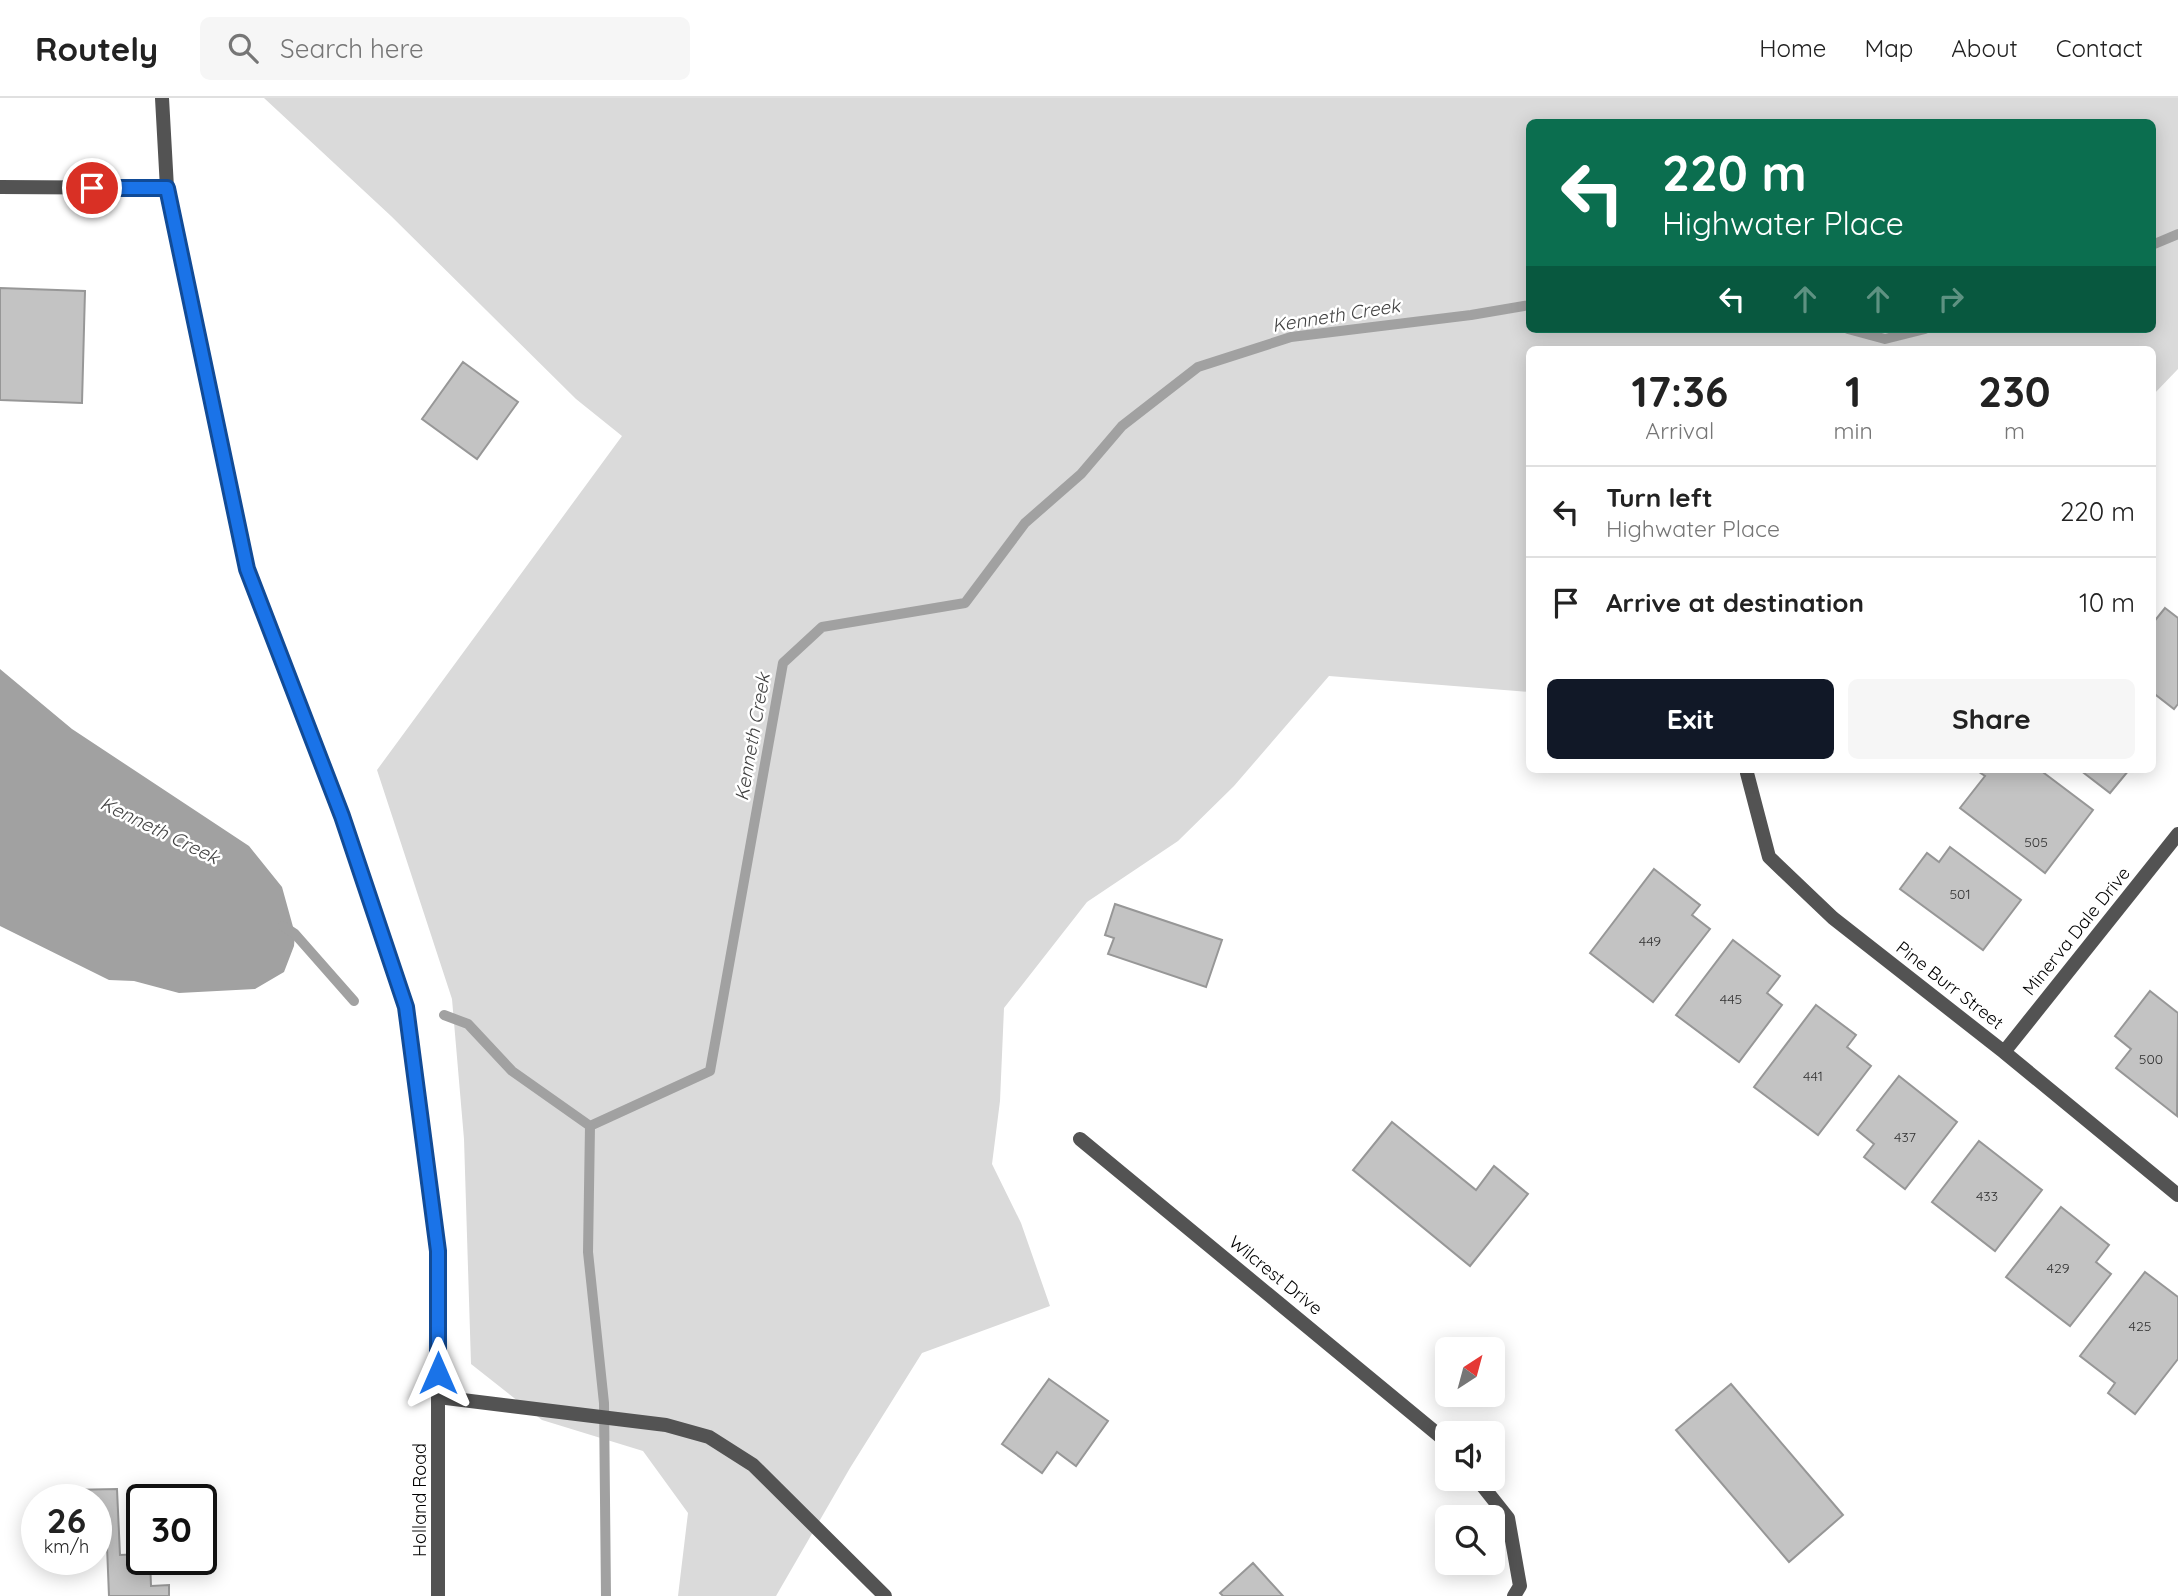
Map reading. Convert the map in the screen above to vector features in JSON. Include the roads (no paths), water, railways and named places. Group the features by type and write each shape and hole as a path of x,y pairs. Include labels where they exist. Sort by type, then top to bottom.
{"street":[{"name":"Holland Road","path":"162,98 167,188 247,569 342,816 406,1007 438,1251 438,1596"},
{"path":"0,187 167,188"},
{"name":"Pine Burr Street","path":"1746,773 1769,858 1833,918 2004,1052 2178,1195"},
{"name":"Minerva Dale Drive","path":"2004,1052 2178,834"},
{"name":"Wilcrest Drive","path":"1080,1139 1435,1432"},
{"path":"438,1397 666,1425 709,1437 754,1465 885,1596"},
{"path":"1487,1491 1508,1518 1520,1586 1514,1596"}],"water":[{"path":"0,669 72,729 249,846 282,887 295,934 294,946 284,972 255,989 179,993 134,981 109,980 0,926"}],"waterway":[{"name":"Kenneth Creek","path":"2156,243 2178,234"},
{"name":"Kenneth Creek","path":"444,1015 468,1024 512,1071 590,1126 710,1071 783,663 822,627 965,603 1025,523 1081,474 1122,426 1198,367 1291,337 1526,306"},
{"name":"Kenneth Creek","path":"1863,333 1885,339 1909,333"},
{"name":"Kenneth Creek","path":"283,926 295,934 354,1001"},
{"path":"590,1126 588,1252 604,1403 606,1596"}]}
